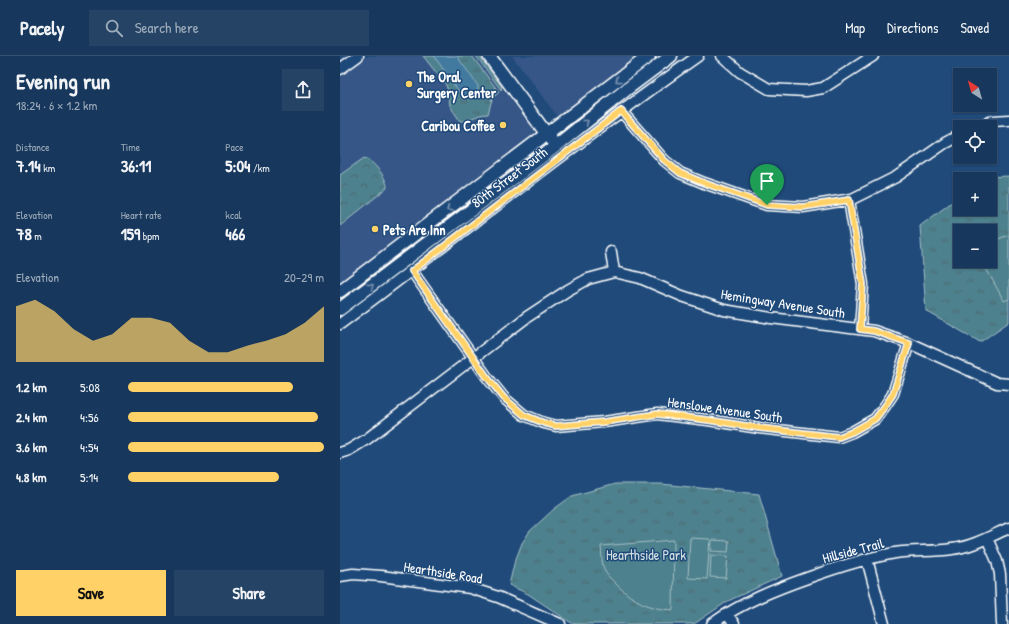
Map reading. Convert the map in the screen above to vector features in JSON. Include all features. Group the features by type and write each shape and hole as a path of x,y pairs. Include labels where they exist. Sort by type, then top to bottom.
{"main road":[{"path":"489,56 556,146"},
{"name":"80th Street South","path":"340,291 649,56"},
{"name":"80th Street South","path":"340,309 556,146 671,56"}],"street":[{"path":"340,69 358,56"},
{"name":"80th Street South","path":"340,324 412,271 621,111 698,56"},
{"path":"722,56 740,72 769,89 806,91 822,88 873,56"},
{"path":"621,111 664,160 680,173 767,205 803,207 849,200 896,177 953,139"},
{"path":"997,121 1009,120"},
{"path":"849,200 863,284 860,329"},
{"path":"611,252 614,272"},
{"name":"Henslowe Avenue South","path":"412,271 487,377 504,398 524,415 556,426 604,422 657,414 839,437 852,432 875,419 885,406 893,394 909,343"},
{"name":"Hemingway Avenue South","path":"340,453 349,450 367,439 527,317 568,290 588,279 614,272 640,278 682,296 724,310 771,318 874,331 909,343 997,383 1009,384"},
{"name":"Hillside Trail","path":"712,624 727,614 773,590 835,568 867,559 912,551 953,549 987,538 1009,528"},
{"path":"987,538 997,560 1000,574 1002,624"},
{"path":"867,559 884,624"},
{"name":"Hearthside Road","path":"340,576 353,574 381,576 470,588 498,597 560,624"},
{"path":"727,614 734,624"}],"shaded area":[{"path":"368,56 479,56 533,129 535,137 360,271 340,281 340,77"},
{"path":"434,56 457,56 478,86 476,93 465,98"},
{"path":"512,56 640,56 557,116"}],"green space":[{"path":"423,56 472,56 499,92 492,99 488,114 460,121 450,106 446,85"},
{"path":"476,56 479,56 502,87 501,90"},
{"path":"364,158 372,162 383,175 387,188 340,226 340,175"},
{"path":"997,176 1009,176 1009,322 980,342 926,311 920,226 953,201 953,216 997,216"},
{"path":"1009,235 1009,299 1004,301 986,268 997,268 997,239"},
{"path":"409,244 413,248 374,277 371,273"},
{"name":"Hearthside Park","path":"615,484 661,484 759,494 782,576 728,601 694,624 573,624 528,594 509,585 514,564 522,543 530,531 554,509 572,496"},
{"path":"690,538 710,539 707,579 688,578"},
{"path":"674,540 673,610 649,606 636,600 623,591 607,575 602,562 601,546"},
{"path":"712,540 729,541 728,552 711,551"},
{"path":"711,555 728,556 726,578 710,577"}],"place":[{"name":"The Oral Surgery Center","path":"409,84"},
{"name":"Caribou Coffee","path":"503,125"},
{"name":"Pets Are Inn","path":"375,229"}],"route":[{"path":"621,111 664,160 680,173 767,205 803,207 849,200 863,284 860,329 874,331 909,343 893,394 885,406 875,419 852,432 839,437 657,414 604,422 556,426 544,423 524,415 504,398 487,377 412,271 621,111"}]}
